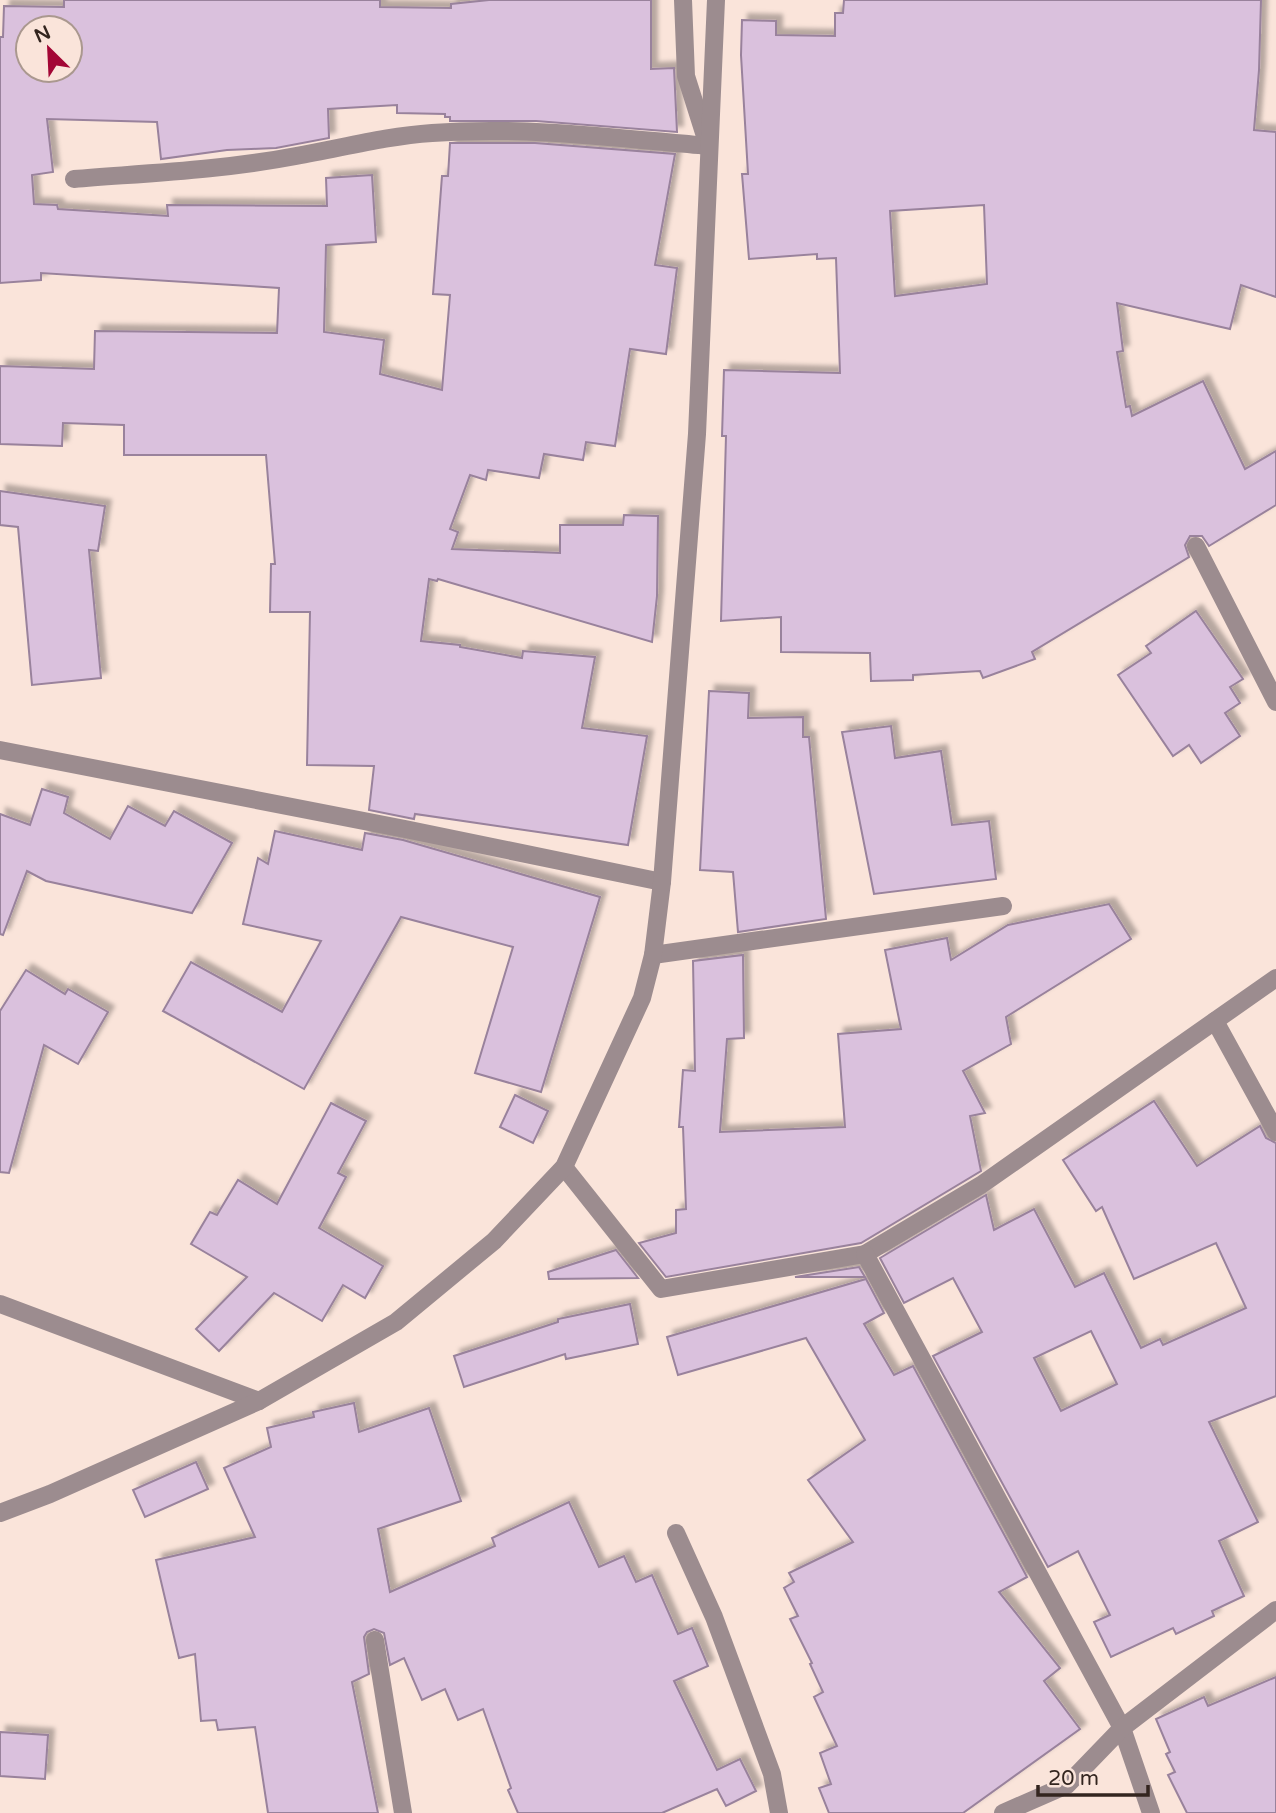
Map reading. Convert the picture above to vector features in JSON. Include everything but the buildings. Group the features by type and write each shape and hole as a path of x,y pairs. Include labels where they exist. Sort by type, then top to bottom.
{"street":[{"path":"683,0 686,76 708,146"},
{"path":"0,1513 50,1494 259,1401 396,1322 494,1241 564,1167 642,998 653,955 662,882 697,434 716,0"},
{"path":"74,179 222,167 297,156 370,140 433,133 527,130 708,146"},
{"path":"1196,546 1276,702"},
{"path":"0,751 405,829 662,882"},
{"path":"653,955 1003,906"},
{"path":"564,1167 661,1289 865,1254 981,1185 1276,978"},
{"path":"1215,1021 1276,1132"},
{"path":"865,1254 1122,1728 1152,1813"},
{"path":"0,1304 259,1401"},
{"path":"676,1533 719,1630 772,1774 779,1813"},
{"path":"1003,1813 1067,1786 1122,1728 1276,1610"},
{"path":"375,1640 403,1813"}]}
